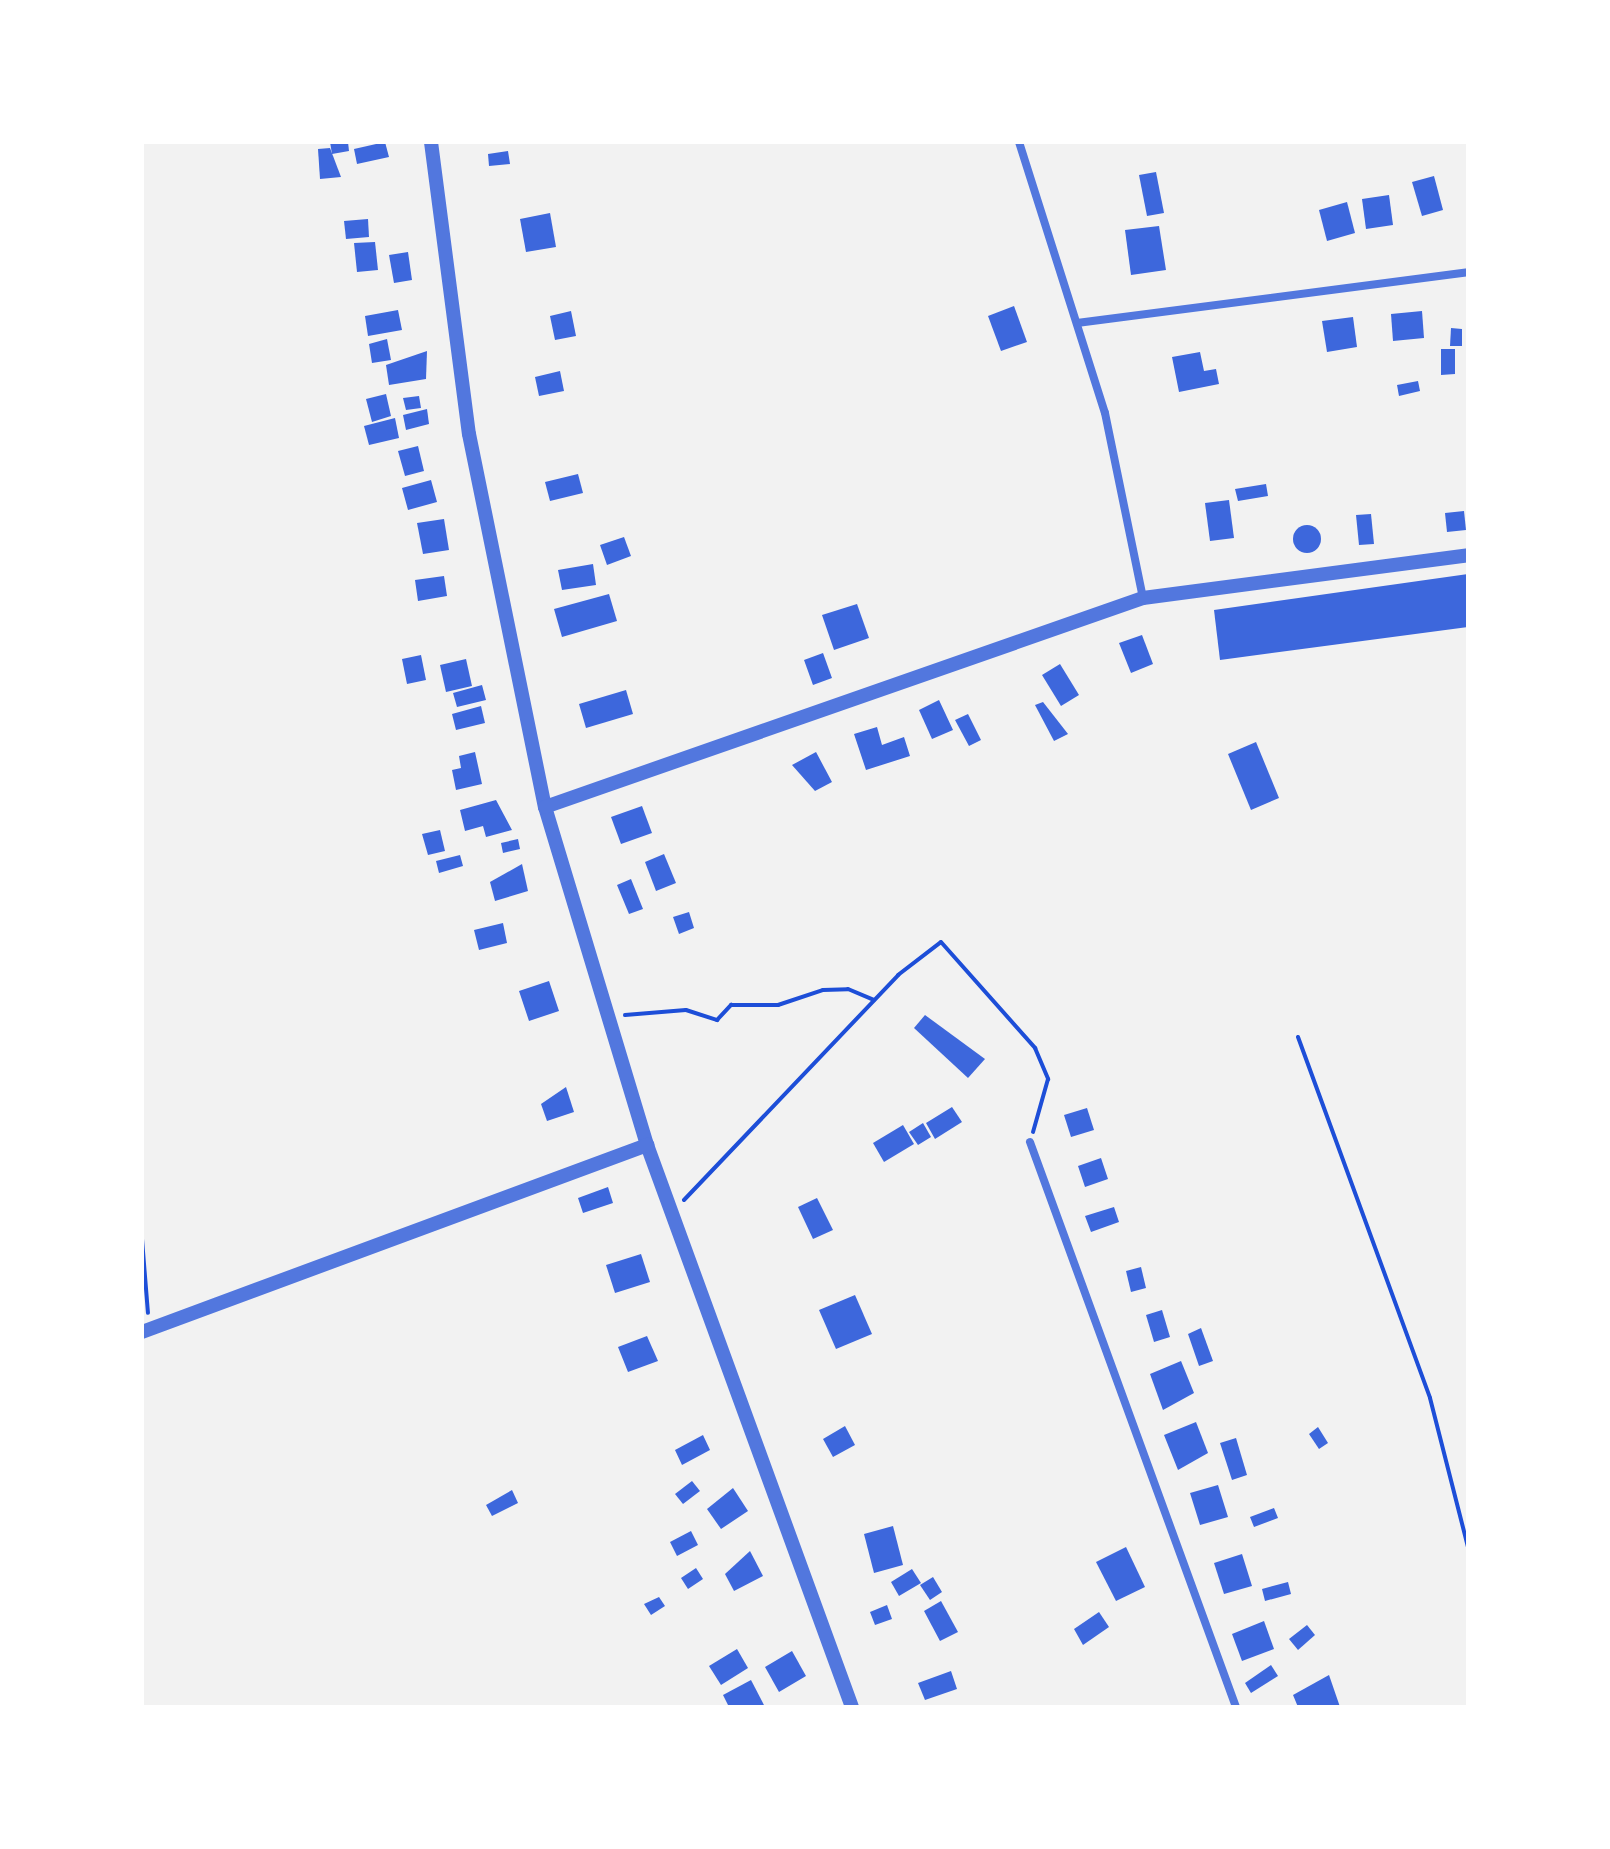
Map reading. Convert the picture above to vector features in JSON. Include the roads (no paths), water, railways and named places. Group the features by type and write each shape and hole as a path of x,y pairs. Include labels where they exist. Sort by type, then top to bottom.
{"street":[{"path":"431,142 469,434 545,807 647,1145 852,1707"},
{"path":"1019,142 1077,323 1131,521 1143,598"},
{"path":"1077,323 1468,272"},
{"path":"545,807 1143,598 1468,555"},
{"path":"1030,1142 1236,1707"},
{"path":"144,1329 647,1145"}]}
